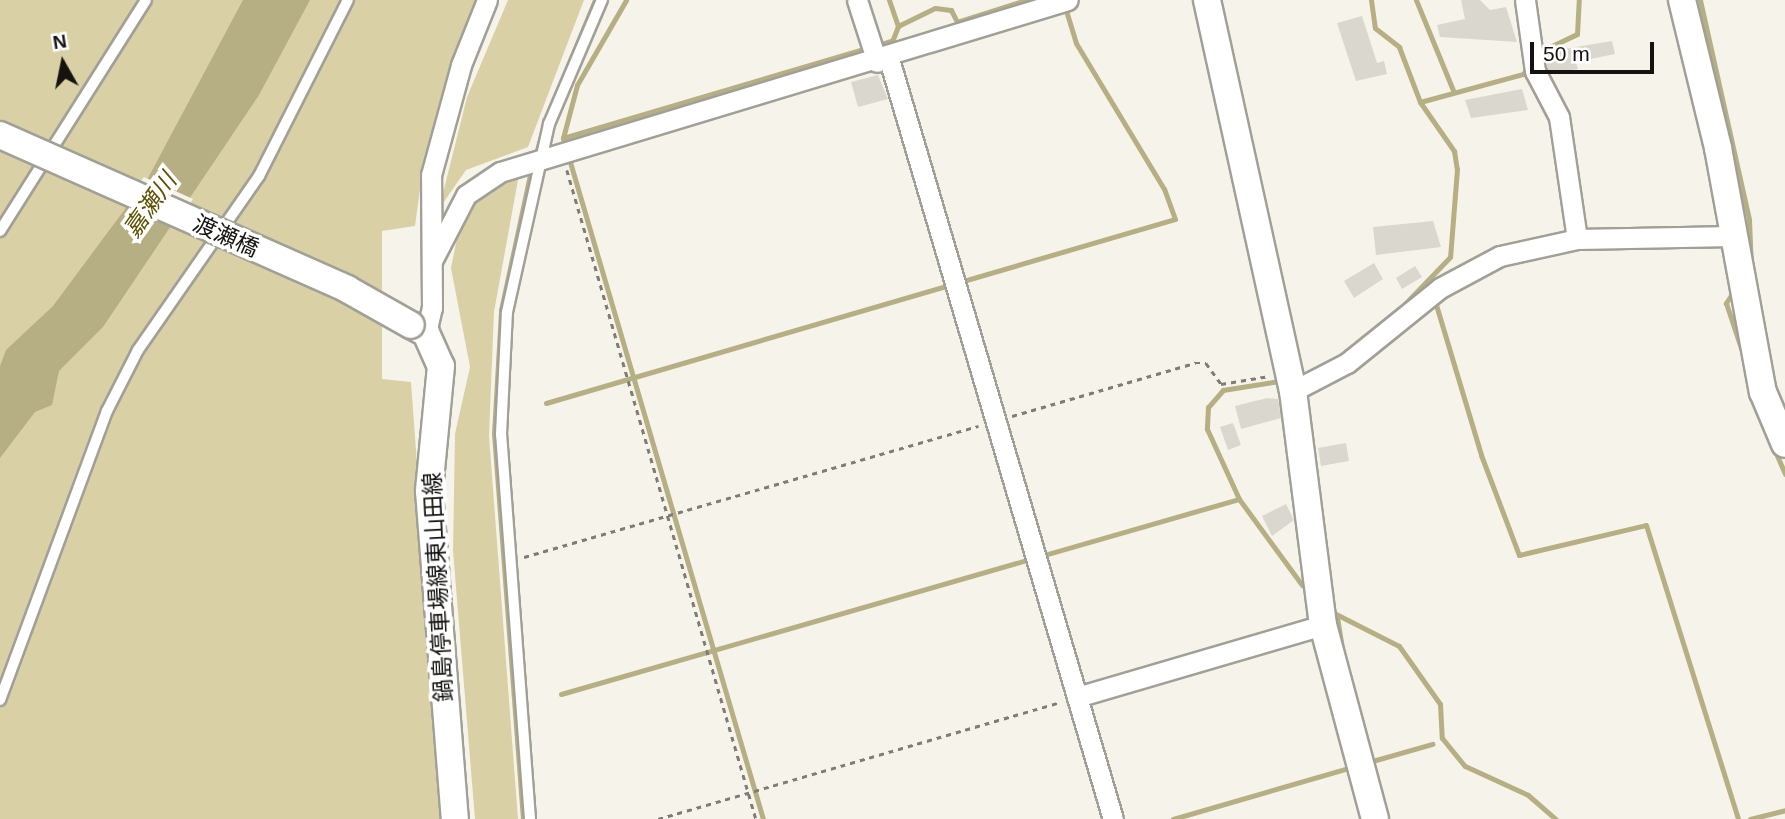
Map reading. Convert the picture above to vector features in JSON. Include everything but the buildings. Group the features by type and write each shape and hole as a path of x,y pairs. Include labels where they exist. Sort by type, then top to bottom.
{"street":[{"path":"419,329 433,259 431,175 461,65 487,0"},
{"path":"857,0 882,54 955,283 1003,419 1038,560 1083,696 1113,819"},
{"path":"1207,0 1291,381 1323,625 1376,819"},
{"path":"1525,0 1533,64 1559,117 1577,239"},
{"path":"1682,0 1734,236 1740,282 1763,392 1785,444"},
{"path":"433,259 466,195 522,164 1064,1"},
{"name":"渡瀬橋","path":"0,135 347,289 419,329"},
{"path":"1291,381 1347,363 1433,295 1500,256 1577,239 1734,236"},
{"name":"鍋島停車場線東山田線","path":"419,329 441,366 429,491 455,819"},
{"path":"1083,696 1323,625"}],"lane":[{"path":"0,231 146,0"},
{"path":"0,700 119,386 138,349 259,176 348,0"},
{"path":"530,819 501,434 507,312 523,220 560,153 549,124 602,0"}],"path":[{"path":"560,153 630,382 756,819"},
{"path":"512,558 668,518 1195,363 1206,363 1221,384 1291,381"},
{"path":"658,819 1083,696"}],"shaded area":[{"path":"0,0 480,0 423,168 415,226 382,231 382,379 411,382 443,819 0,819"},
{"path":"508,0 584,0 528,147 466,170 439,209 467,97"},
{"path":"520,169 494,312 489,436 518,819 475,819 453,551 455,434 470,367 451,268 458,233 481,194"}],"water":[{"name":"嘉瀬川","path":"243,0 310,0 259,95 103,327 59,371 52,405 35,412 0,458 0,366 6,350 53,306 148,178"}],"pier":[{"path":"144,177 193,199 176,225 124,202"}],"waterway":[{"path":"547,117 595,0"},
{"path":"563,138 577,85 626,0"},
{"path":"889,0 898,26 892,42"},
{"path":"898,26 935,8 951,10 957,22 1026,0"},
{"path":"1371,0 1375,28 1399,47 1420,102 1454,151 1457,169 1450,257 1398,311"},
{"path":"1416,0 1453,90"},
{"path":"1537,53 1577,34 1579,0"},
{"path":"1700,0 1749,220 1751,267"},
{"path":"546,403 1175,219 1164,189 1076,43 1064,4"},
{"path":"763,819 563,138 891,41"},
{"path":"1420,102 1523,74 1528,67"},
{"path":"535,157 544,126"},
{"path":"523,819 494,433 501,310 532,166"},
{"path":"1735,289 1726,303 1743,354"},
{"path":"1434,298 1481,455 1519,555 1646,525 1738,819"},
{"path":"1279,381 1223,390 1208,407 1207,429 1239,499 1302,585"},
{"path":"1752,398 1785,474"},
{"path":"561,694 1239,499"},
{"path":"1332,612 1399,646 1440,704 1442,738 1465,766 1528,795 1556,819"},
{"path":"1337,617 1342,649"},
{"path":"1369,762 1432,744"},
{"path":"1173,819 1352,767"},
{"path":"1750,819 1785,810"}]}
